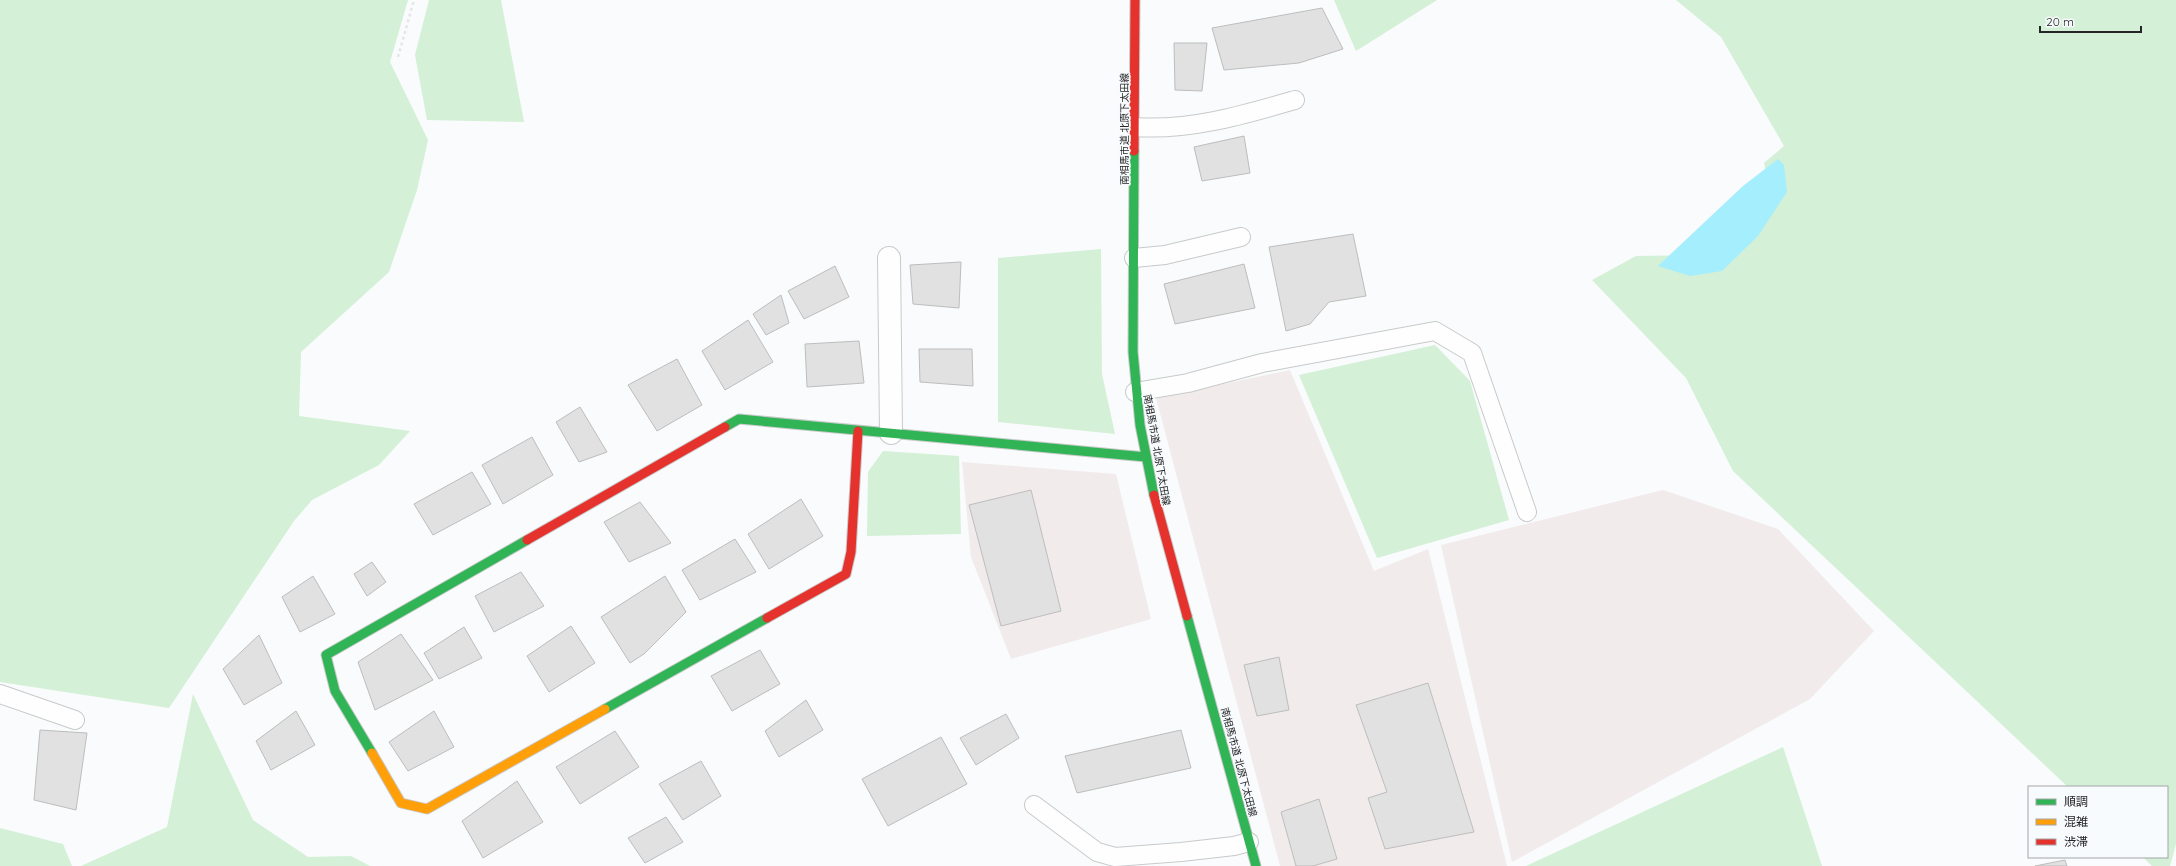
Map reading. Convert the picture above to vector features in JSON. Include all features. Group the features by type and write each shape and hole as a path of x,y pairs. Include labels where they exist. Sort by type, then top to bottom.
{"street":[{"name":"南相馬市道 北原下太田線","path":"1135,0 1136,127 1133,352 1135,392 1146,457 1176,579 1204,674 1256,866"},
{"path":"889,258 891,433"},
{"path":"858,431 851,552 846,574 427,809 401,803 335,691 326,655 739,419 1146,457"}],"lane":[{"path":"1136,127 1157,129 1211,121 1295,100"},
{"path":"1134,258 1165,255 1241,237"},
{"path":"1135,392 1188,382 1262,363 1435,331 1472,353 1527,512"},
{"path":"0,694 75,720"},
{"path":"1034,805 1097,852 1115,857 1181,852 1234,846 1249,842"}],"path":[{"path":"398,57 414,0"}],"shaded area":[{"path":"1290,370 1374,571 1428,549 1507,866 1280,866 1156,398"},
{"path":"962,462 1116,474 1151,619 1011,659 971,557"},
{"path":"1663,490 1778,529 1874,631 1810,699 1512,862 1441,545"}],"green space":[{"path":"0,0 408,0 390,62 428,140 417,190 389,272 301,352 299,416 410,431 379,465 312,500 294,521 169,708 0,682"},
{"path":"429,0 501,0 524,122 427,120 415,55"},
{"path":"1334,0 1437,0 1356,51"},
{"path":"1676,0 2176,0 2176,844 2170,866 2152,866 2144,858 2168,858 2168,786 2067,786 1733,471 1686,378 1592,280 1636,256 1707,255 1771,195 1764,163 1784,146 1721,37"},
{"path":"1101,249 1102,374 1115,434 998,422 998,258"},
{"path":"1435,345 1470,381 1509,520 1377,558 1299,375"},
{"path":"883,451 959,456 961,534 867,536 868,472"},
{"path":"193,694 253,820 308,857 351,856 370,866 81,866 167,827"},
{"path":"1783,747 1822,866 1526,866"},
{"path":"0,828 63,844 72,866 0,866"}],"water":[{"path":"1778,159 1784,165 1787,192 1758,236 1722,271 1690,276 1658,266 1743,186"}],"building":[{"path":"1322,8 1343,49 1299,63 1224,70 1212,28"},
{"path":"1174,43 1207,43 1202,91 1175,90"},
{"path":"1244,136 1250,173 1202,181 1194,147"},
{"path":"1353,234 1366,296 1329,302 1310,324 1286,331 1269,247"},
{"path":"961,262 959,308 913,304 910,265"},
{"path":"1244,264 1255,308 1175,324 1164,284"},
{"path":"835,266 849,297 804,319 788,291"},
{"path":"781,295 789,323 766,335 753,314"},
{"path":"748,320 773,362 725,390 702,351"},
{"path":"859,341 864,383 807,387 805,344"},
{"path":"919,349 972,349 973,386 920,382"},
{"path":"677,359 702,405 657,431 628,385"},
{"path":"580,407 607,452 579,462 556,422"},
{"path":"532,437 553,475 503,504 482,465"},
{"path":"472,472 491,504 433,535 414,504"},
{"path":"1031,490 1061,611 1001,626 969,505"},
{"path":"801,499 823,536 769,569 748,534"},
{"path":"640,502 671,543 629,562 604,522"},
{"path":"735,539 756,572 700,600 682,570"},
{"path":"372,562 386,582 367,596 354,574"},
{"path":"521,572 544,606 494,632 475,596"},
{"path":"313,576 335,614 300,632 282,597"},
{"path":"665,576 686,612 644,654 630,663 601,617"},
{"path":"571,626 595,663 549,692 527,656"},
{"path":"464,627 482,658 439,679 424,653"},
{"path":"401,634 433,680 375,710 358,662"},
{"path":"259,635 282,683 244,705 223,669"},
{"path":"760,650 780,684 732,711 711,676"},
{"path":"1279,657 1289,710 1257,716 1244,665"},
{"path":"1428,683 1474,832 1385,849 1368,798 1387,792 1356,705"},
{"path":"806,700 823,730 779,757 765,731"},
{"path":"296,711 315,745 271,770 256,741"},
{"path":"434,711 454,747 408,771 389,742"},
{"path":"1006,714 1019,738 976,765 960,738"},
{"path":"40,730 87,733 76,810 34,800"},
{"path":"1181,730 1191,768 1077,793 1065,756"},
{"path":"615,731 639,767 580,804 556,767"},
{"path":"941,737 967,784 888,826 862,779"},
{"path":"701,761 721,796 683,820 659,784"},
{"path":"517,781 543,822 483,858 462,821"},
{"path":"1319,799 1337,859 1313,866 1296,866 1281,812"},
{"path":"666,817 683,842 645,863 628,838"},
{"path":"2065,860 2067,866 2035,866"}],"traffic: fast":[{"path":"1134,151 1133,352 1140,425 1154,495"},
{"path":"725,427 739,419 1146,457"},
{"path":"372,753 335,691 326,655 527,540"},
{"path":"1187,616 1256,866"},
{"path":"605,709 767,618"}],"traffic: slow":[{"path":"372,753 401,803 427,809 605,709"}],"traffic: jam":[{"path":"1134,151 1135,0"},
{"path":"527,540 725,427"},
{"path":"767,618 846,574 851,552 858,431"},
{"path":"1154,495 1187,616"}]}
